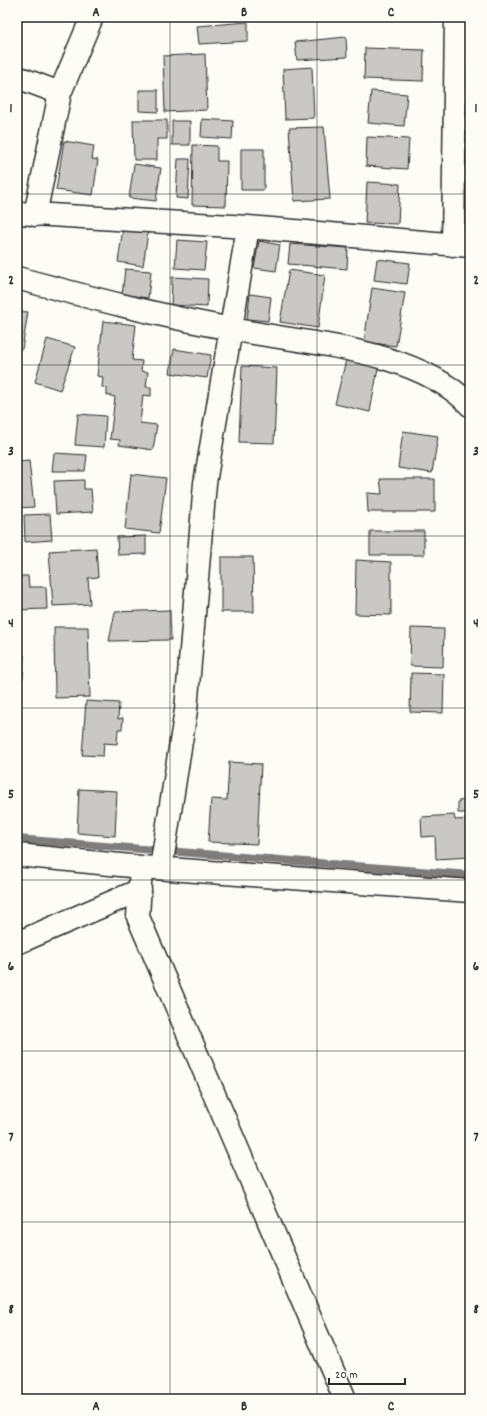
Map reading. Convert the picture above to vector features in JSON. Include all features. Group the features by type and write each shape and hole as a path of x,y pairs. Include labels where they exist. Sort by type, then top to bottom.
{"street":[{"path":"92,17 60,93 26,214 248,227 462,245 456,17"},
{"path":"17,77 60,93"},
{"path":"248,227 205,483 186,710 151,867 140,890 138,917 345,1399"},
{"path":"17,278 104,301 231,329 362,352 421,371 461,395 470,405"},
{"path":"17,855 151,867 470,891"},
{"path":"17,943 140,890"}],"building":[{"path":"248,22 248,41 199,44 197,26"},
{"path":"346,37 347,57 297,60 295,42"},
{"path":"365,48 424,50 423,81 364,79"},
{"path":"205,54 207,110 165,112 163,56"},
{"path":"312,67 314,118 285,119 283,69"},
{"path":"139,90 158,90 158,112 139,111"},
{"path":"371,91 407,94 404,126 368,123"},
{"path":"202,119 233,121 232,139 201,137"},
{"path":"133,120 167,120 167,139 157,139 157,160 134,160"},
{"path":"172,121 190,121 190,145 172,145"},
{"path":"324,127 330,199 294,201 289,128"},
{"path":"367,137 409,139 407,169 366,166"},
{"path":"64,141 94,146 92,159 98,160 93,195 56,190"},
{"path":"193,145 217,146 217,161 227,161 226,206 192,205"},
{"path":"241,149 264,149 264,190 241,190"},
{"path":"178,159 190,159 188,199 176,198"},
{"path":"134,164 161,168 156,201 129,198"},
{"path":"367,182 400,184 398,224 365,223"},
{"path":"123,228 148,232 143,266 118,262"},
{"path":"177,240 207,242 204,270 175,268"},
{"path":"259,241 280,245 276,271 254,268"},
{"path":"290,244 348,248 347,269 288,264"},
{"path":"377,259 410,263 407,284 374,280"},
{"path":"125,269 151,271 148,298 122,295"},
{"path":"289,270 325,275 318,328 280,322"},
{"path":"172,277 208,279 207,307 171,305"},
{"path":"372,288 405,293 396,346 364,342"},
{"path":"250,294 271,297 268,321 247,319"},
{"path":"17,311 28,312 22,349 17,348"},
{"path":"103,321 136,325 132,360 142,361 141,371 148,372 146,387 151,387 151,396 143,395 140,423 157,425 153,450 119,445 120,440 110,439 115,397 107,395 107,388 102,387 103,377 97,376"},
{"path":"47,339 75,347 60,390 35,382"},
{"path":"470,341 470,365 469,365"},
{"path":"174,349 211,355 207,378 170,373"},
{"path":"347,356 379,363 370,412 335,404"},
{"path":"242,366 277,368 274,443 239,442"},
{"path":"78,414 106,416 104,447 75,445"},
{"path":"403,431 438,436 432,473 398,468"},
{"path":"54,453 87,455 85,471 52,471"},
{"path":"29,461 34,507 17,508 17,462"},
{"path":"131,474 166,478 159,533 125,529"},
{"path":"380,479 435,479 435,512 368,512 367,493 382,494"},
{"path":"84,480 84,489 91,489 93,512 56,514 54,481"},
{"path":"50,514 52,540 25,542 24,515"},
{"path":"370,531 424,531 424,555 370,555"},
{"path":"146,536 146,554 118,555 117,537"},
{"path":"96,548 98,577 88,578 90,604 53,606 49,551"},
{"path":"221,557 253,557 254,612 221,612"},
{"path":"356,560 391,562 391,615 355,614"},
{"path":"17,576 28,576 29,587 46,587 47,609 17,610"},
{"path":"170,610 171,640 109,641 115,612"},
{"path":"54,627 88,627 90,697 55,698"},
{"path":"411,628 444,629 443,667 410,666"},
{"path":"17,655 24,655 23,678 17,678"},
{"path":"411,673 444,674 443,713 410,712"},
{"path":"86,701 119,703 118,719 123,718 122,729 118,729 117,744 104,743 103,756 82,755"},
{"path":"229,762 261,764 257,844 208,842 211,799 227,800"},
{"path":"79,789 117,791 115,836 77,833"},
{"path":"470,800 470,813 458,813 458,801"},
{"path":"454,815 455,820 469,819 470,857 436,859 435,836 422,837 421,817"}],"waterway":[{"path":"17,839 470,875"}]}
